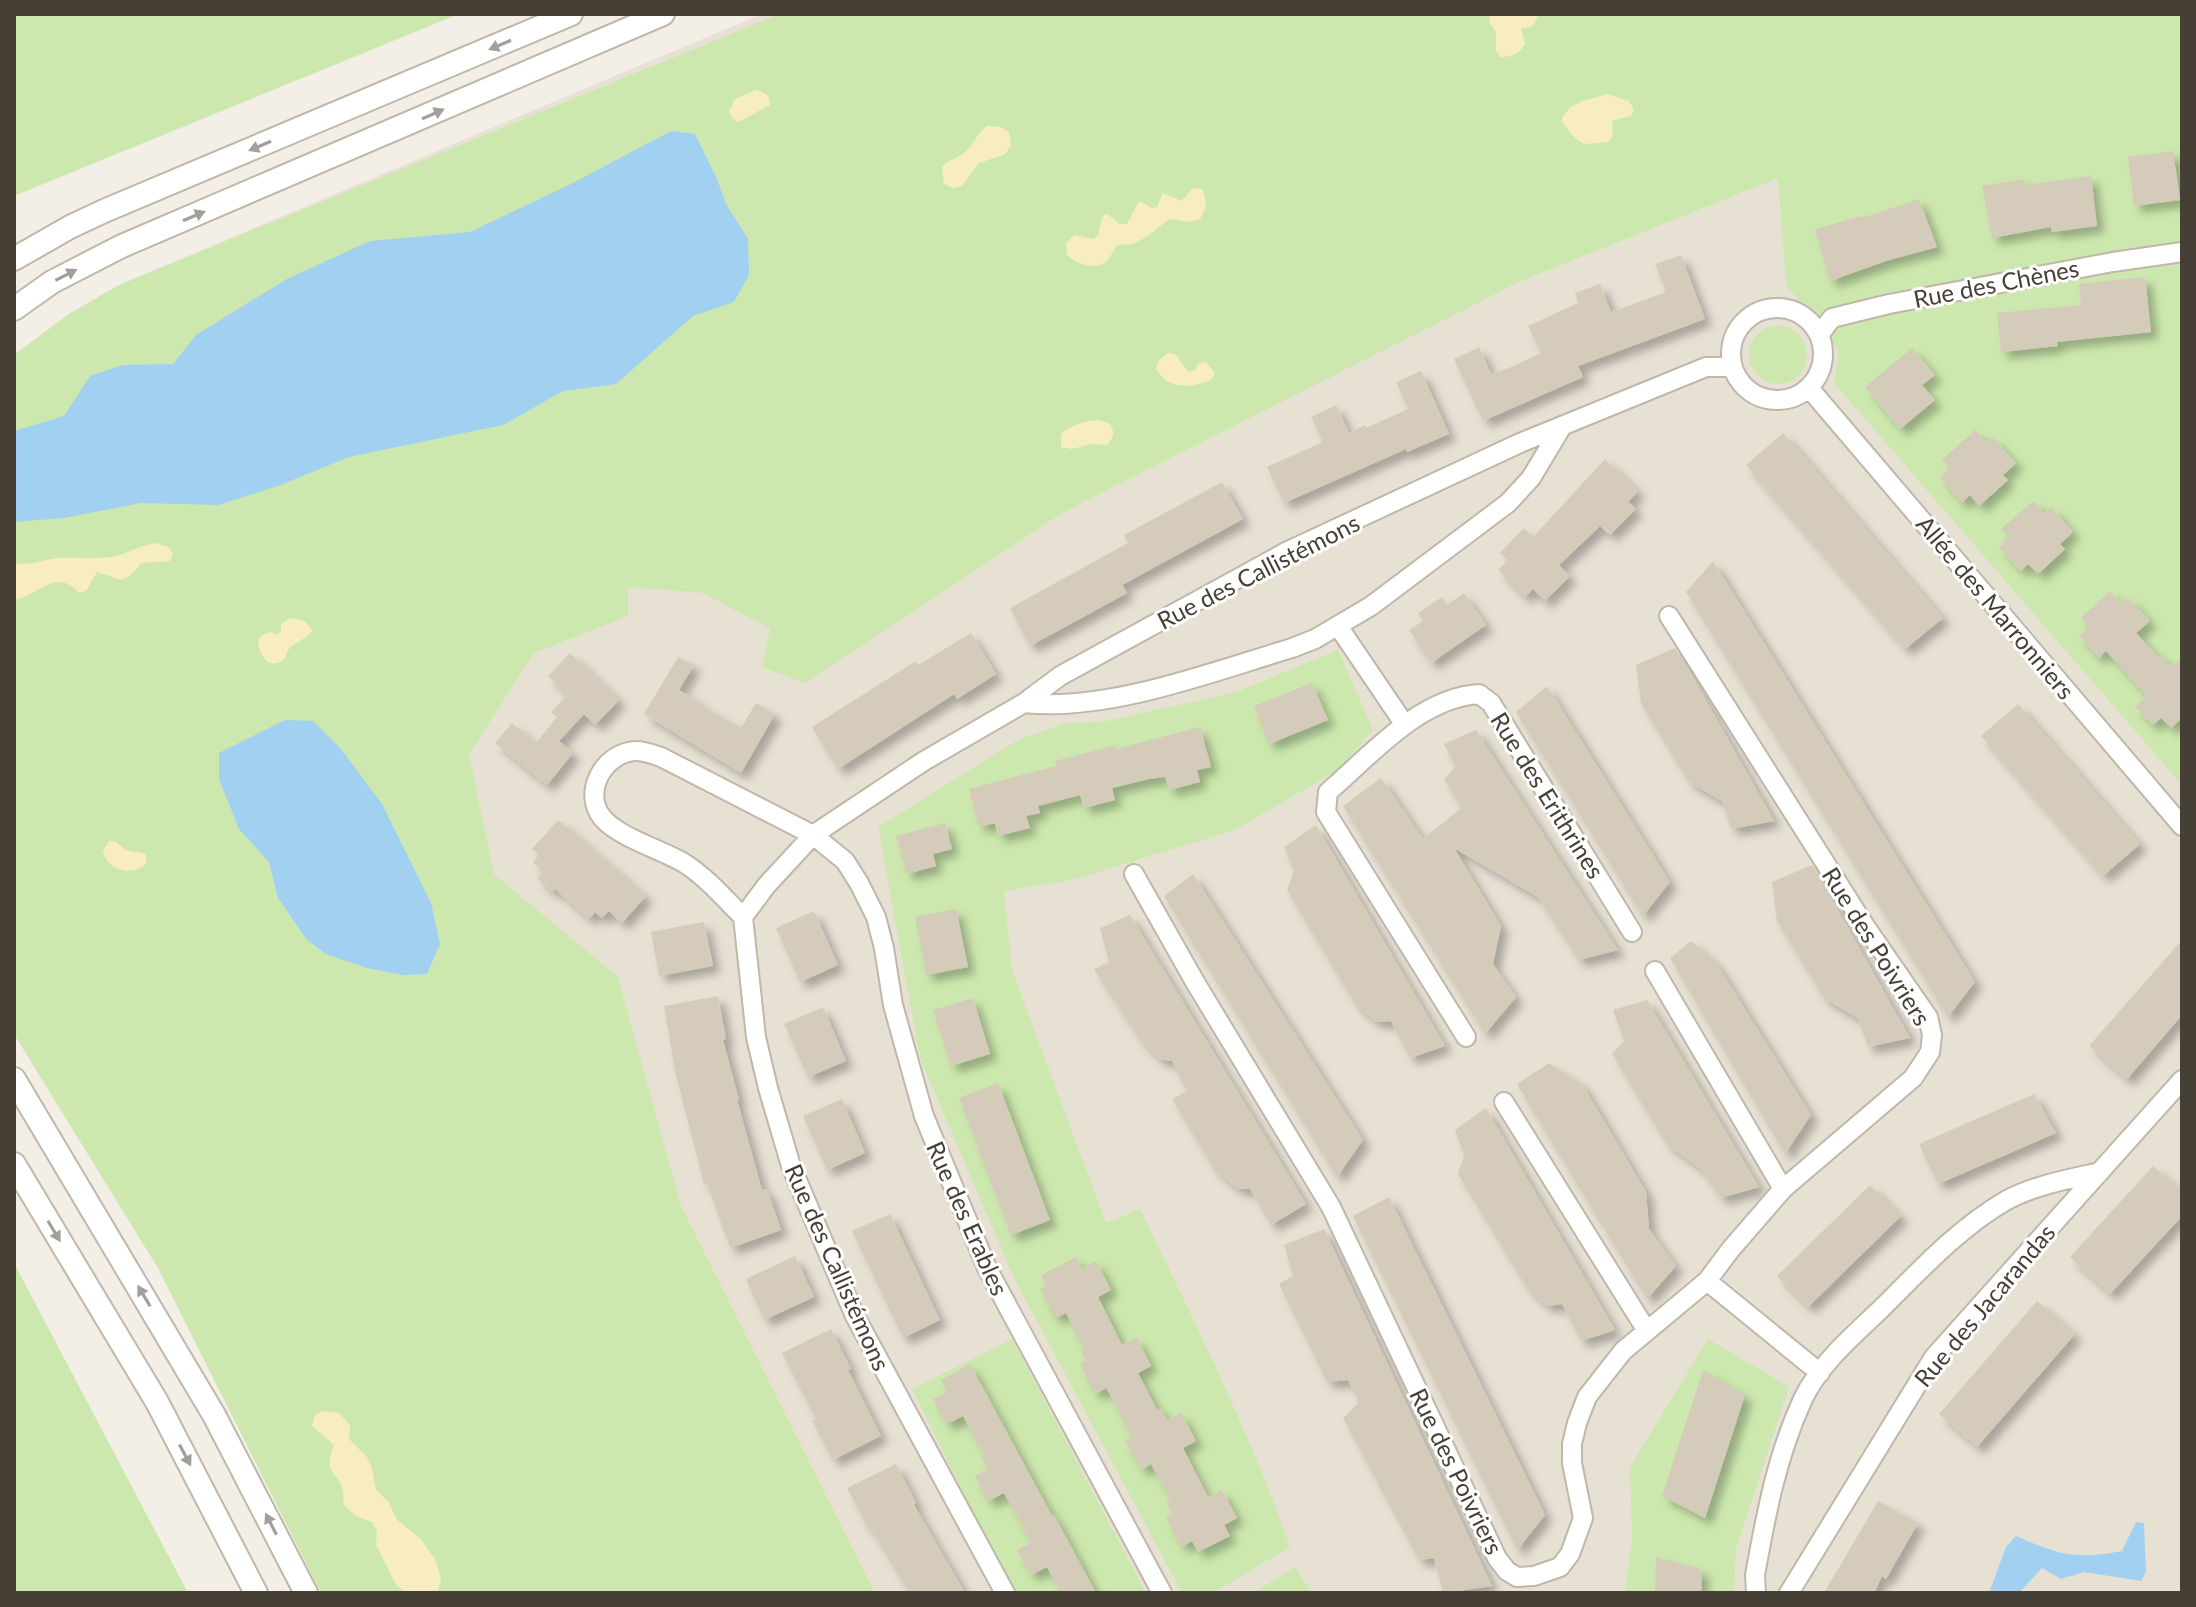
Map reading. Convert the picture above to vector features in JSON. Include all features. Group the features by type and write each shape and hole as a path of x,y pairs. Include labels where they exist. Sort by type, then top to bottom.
{"street":[{"path":"14,259 104,211 571,14"},
{"path":"14,309 52,282 122,246 663,14"},
{"path":"104,211 122,246"},
{"name":"Rue des Chènes","path":"1819,335 1832,318 1889,304 2098,264 2182,252"},
{"path":"1776,308 1791,310 1811,322 1819,335 1823,363 1818,377 1809,388 1790,399 1769,400 1755,395 1743,386 1733,367 1731,352 1734,337 1742,324 1761,311 1776,308"},
{"name":"Rue des Callistémons","path":"1005,1593 855,1316 791,1166 756,1037 743,917 766,886 813,835 924,761 1024,703 1060,676 1286,552 1520,443 1706,367 1733,367"},
{"name":"Allée des Marronniers","path":"1809,388 2182,826"},
{"path":"1024,703 1043,705 1143,692 1292,648 1338,626 1371,606 1508,503 1531,478 1561,428"},
{"name":"Rue des Poivriers","path":"1134,874 1195,982 1331,1207 1493,1549 1507,1571 1517,1577 1547,1573 1560,1567 1570,1554 1583,1518 1572,1463 1577,1423 1587,1397 1623,1351 1707,1281 1783,1189 1913,1078 1930,1052 1932,1035 1928,1017 1865,926 1669,616"},
{"path":"1338,626 1405,725"},
{"name":"Rue des Erithrines","path":"1466,1037 1326,812 1328,792 1405,725 1449,699 1479,694 1491,703 1632,932"},
{"path":"743,917 685,864 608,824 598,812 594,794 603,767 626,753 637,751 661,757 813,835"},
{"name":"Rue des Erables","path":"813,835 845,861 870,903 884,948 906,1059 924,1116 982,1255 1024,1339 1162,1593"},
{"path":"1655,971 1783,1189"},
{"path":"14,1079 214,1415 306,1593"},
{"name":"Rue des Jacarandas","path":"1789,1593 1934,1357 2182,1080"},
{"path":"1504,1102 1647,1331"},
{"path":"14,1164 157,1402 256,1593"},
{"path":"1756,1593 1755,1575 1780,1460 1804,1396 1820,1373 1855,1333 1960,1234 2008,1200 2052,1183 2100,1172"},
{"path":"1707,1281 1820,1373"}],"shaded area":[{"path":"762,14 2182,14 2182,1593 321,1593 158,1268 14,1034 14,355 69,314 119,285"}],"green space":[{"path":"14,14 459,14 14,196"},
{"path":"780,14 2182,14 2182,785 1834,383 1839,351 1786,285 1778,178 1521,281 1064,512 805,683 762,667 770,629 703,593 628,587 628,616 534,653 469,754 494,874 618,977 681,1206 875,1593 321,1593 158,1268 14,1034 14,355 69,314 119,285"},
{"path":"1778,326 1789,328 1798,335 1805,344 1805,366 1798,375 1789,382 1778,384 1767,382 1758,375 1751,366 1749,355 1751,344 1758,335 1767,328"},
{"path":"1338,650 1373,730 1338,770 1235,830 1072,880 1004,891 1012,970 1106,1223 1140,1209 1239,1418 1290,1547 1213,1593 1182,1593 1014,1278 920,1058 878,827 1018,740 1064,723 1107,721 1236,692"},
{"path":"14,1263 188,1593 14,1593"},
{"path":"1012,1339 1146,1593 1013,1593 912,1389"},
{"path":"1708,1339 1789,1387 1736,1549 1734,1593 1625,1593 1632,1538 1630,1467"},
{"path":"1295,1567 1312,1593 1253,1593"}],"sand":[{"path":"1491,14 1539,14 1532,27 1521,28 1525,44 1520,50 1511,56 1500,57 1496,50 1496,32 1489,22"},
{"path":"756,90 766,94 770,105 738,122 733,119 729,112 735,99"},
{"path":"1607,94 1629,101 1634,110 1631,116 1612,121 1613,136 1608,142 1584,144 1561,121 1574,105"},
{"path":"987,126 1001,127 1009,132 1011,144 1006,154 979,163 962,186 953,188 944,184 942,167 968,149"},
{"path":"1193,188 1202,189 1206,201 1200,219 1190,222 1170,219 1137,242 1117,246 1108,260 1098,266 1081,264 1067,255 1066,243 1074,235 1093,239 1098,236 1102,217 1107,214 1120,224 1127,224 1139,201 1152,208 1157,207 1163,193 1182,201"},
{"path":"1168,353 1175,354 1188,372 1195,370 1199,363 1206,362 1215,373 1212,379 1189,386 1167,381 1156,368 1159,360"},
{"path":"1100,420 1110,424 1113,430 1107,445 1091,444 1072,449 1061,447 1061,434 1065,431 1079,424"},
{"path":"156,543 168,547 173,554 170,561 141,563 130,576 121,579 97,572 86,591 79,593 63,582 55,582 14,600 14,563 113,557"},
{"path":"290,618 303,621 312,631 289,649 285,659 270,663 263,657 258,641 262,635 271,632 277,635 281,624"},
{"path":"109,841 126,850 146,854 146,864 127,871 114,867 103,851"},
{"path":"323,1411 339,1413 350,1425 349,1439 367,1457 376,1490 388,1501 397,1520 421,1539 436,1561 441,1579 437,1593 407,1593 396,1585 376,1545 377,1531 372,1522 356,1516 343,1504 342,1486 330,1465 334,1445 312,1426 315,1415"}],"water":[{"path":"671,131 695,134 726,204 748,239 749,275 734,302 693,316 616,384 563,391 503,425 349,457 278,486 218,505 141,503 64,518 14,522 14,431 64,416 90,376 123,365 173,364 196,335 287,279 370,241 470,232 573,183"},
{"path":"285,720 313,721 341,749 382,804 431,903 440,944 427,974 403,975 367,968 326,954 307,940 278,898 269,862 239,829 219,779 219,753"},
{"path":"2136,1522 2144,1523 2146,1572 2141,1581 2084,1572 2061,1579 2042,1568 2019,1593 1989,1593 2006,1547 2016,1536 2068,1554 2105,1554 2122,1551"}],"building":[{"path":"2173,151 2180,200 2134,206 2128,157"},
{"path":"2091,176 2097,226 2052,232 2051,227 1992,238 1982,186 2023,179 2024,185"},
{"path":"1919,199 1937,247 1830,281 1815,229 1862,218"},
{"path":"1681,255 1705,319 1578,366 1583,377 1483,421 1454,359 1479,347 1491,374 1509,368 1541,353 1528,326 1578,303 1575,293 1600,284 1611,312 1628,306 1666,292 1655,264"},
{"path":"2145,277 2151,332 2057,342 2058,346 2001,352 1997,313 2081,305 2079,284"},
{"path":"1912,348 1935,375 1922,385 1935,400 1900,429 1865,387"},
{"path":"1421,371 1449,434 1407,452 1406,449 1284,503 1267,467 1323,442 1311,417 1336,405 1349,433 1365,425 1366,428 1408,409 1396,382"},
{"path":"1975,430 1986,443 1992,437 2016,463 2003,475 2008,480 1979,506 1970,495 1962,503 1940,478 1950,468 1942,460"},
{"path":"1783,433 1943,618 1905,649 1746,465"},
{"path":"1605,459 1638,491 1628,502 1636,509 1610,535 1600,526 1559,565 1570,576 1545,601 1533,589 1525,597 1498,570 1508,560 1500,553 1524,528 1533,537"},
{"path":"1222,482 1243,519 1122,585 1127,593 1030,646 1010,608 1128,543 1124,535"},
{"path":"2033,501 2044,513 2051,507 2073,532 2060,544 2065,549 2038,574 2028,564 2021,571 1999,547 2009,538 2001,529"},
{"path":"1713,561 1975,982 1948,1017 1686,592"},
{"path":"2110,591 2121,603 2128,598 2150,621 2136,633 2158,657 2160,655 2172,667 2182,658 2182,718 2171,728 2161,718 2153,725 2135,707 2147,696 2106,651 2099,658 2079,636 2089,627 2081,618"},
{"path":"1464,593 1486,625 1431,663 1409,630 1423,621 1418,613 1442,597 1447,605"},
{"path":"971,633 996,674 957,699 954,694 838,769 812,727 916,661 918,665"},
{"path":"1675,648 1774,821 1731,829 1722,801 1689,782 1641,703 1636,665"},
{"path":"570,653 619,700 595,725 584,714 559,741 573,753 547,785 495,743 512,723 536,743 557,717 551,712 568,695 548,676"},
{"path":"678,657 694,665 679,690 700,705 741,728 756,703 775,714 741,773 644,714"},
{"path":"1312,683 1328,720 1269,744 1254,706"},
{"path":"1547,686 1670,882 1643,916 1516,712"},
{"path":"2018,704 2140,844 2103,876 1981,736"},
{"path":"1200,727 1211,767 1197,770 1200,782 1169,790 1165,777 1149,779 1112,788 1115,800 1084,808 1080,795 1038,806 1040,813 1026,816 1030,828 998,836 995,823 979,827 969,789 1056,766 1055,761"},
{"path":"1476,730 1618,950 1579,960 1538,897 1454,848 1501,926 1493,964 1516,997 1485,1034 1343,806 1381,778 1423,839 1461,808 1444,779 1455,767 1444,744"},
{"path":"558,820 646,896 622,923 609,911 602,918 595,912 589,919 555,889 552,892 537,878 543,871 533,862 539,855 532,849"},
{"path":"945,823 952,849 933,854 936,866 907,874 896,836"},
{"path":"1316,825 1445,1046 1410,1058 1391,1021 1376,1022 1356,1005 1287,890 1294,871 1284,847"},
{"path":"1812,865 1910,1038 1868,1047 1858,1018 1825,999 1777,921 1772,882"},
{"path":"1193,874 1363,1140 1337,1177 1164,896"},
{"path":"956,909 968,967 926,975 915,917"},
{"path":"814,911 838,965 800,982 776,928"},
{"path":"1130,915 1306,1204 1271,1225 1250,1189 1238,1189 1215,1170 1172,1099 1187,1091 1172,1061 1159,1059 1140,1040 1094,969 1109,962 1100,928"},
{"path":"704,922 713,966 659,976 651,932"},
{"path":"2182,940 2182,1015 2127,1079 2089,1046"},
{"path":"1691,941 1716,963 1811,1115 1785,1154 1670,958"},
{"path":"718,996 726,1039 723,1040 737,1100 762,1190 767,1189 781,1230 730,1248 707,1183 704,1184 675,1071 664,1006"},
{"path":"973,998 990,1054 951,1066 933,1010"},
{"path":"1647,1000 1759,1187 1721,1198 1701,1169 1667,1144 1612,1054 1624,1041 1613,1010"},
{"path":"823,1007 846,1061 808,1077 784,1024"},
{"path":"1549,1063 1582,1084 1646,1192 1649,1229 1676,1266 1647,1299 1517,1084"},
{"path":"998,1083 1050,1220 1011,1235 959,1098"},
{"path":"2034,1094 2056,1133 1938,1184 1919,1144"},
{"path":"842,1099 865,1153 827,1170 803,1116"},
{"path":"1486,1108 1615,1330 1581,1341 1562,1304 1547,1306 1527,1288 1458,1174 1464,1155 1455,1130"},
{"path":"2153,1166 2182,1192 2182,1216 2110,1294 2070,1257"},
{"path":"1870,1185 1901,1216 1808,1307 1777,1276"},
{"path":"1389,1197 1545,1515 1517,1550 1353,1216"},
{"path":"890,1214 940,1320 903,1338 852,1231"},
{"path":"1324,1229 1492,1586 1443,1593 1434,1558 1419,1560 1343,1418 1359,1402 1348,1380 1327,1382 1279,1284 1293,1276 1284,1245"},
{"path":"795,1256 814,1297 764,1320 746,1279"},
{"path":"1076,1257 1082,1269 1096,1261 1111,1290 1098,1297 1122,1345 1136,1337 1151,1366 1138,1373 1157,1410 1161,1408 1167,1420 1181,1413 1196,1441 1183,1448 1208,1497 1222,1490 1237,1518 1224,1525 1230,1536 1198,1552 1192,1541 1181,1547 1166,1517 1172,1514 1167,1503 1171,1501 1151,1464 1141,1470 1125,1440 1132,1437 1113,1399 1106,1388 1095,1394 1080,1364 1086,1361 1081,1350 1084,1349 1066,1313 1055,1318 1040,1289 1046,1286 1041,1275"},
{"path":"2037,1301 2075,1334 1977,1447 1939,1414"},
{"path":"831,1329 881,1436 833,1460 782,1353"},
{"path":"970,1364 1096,1593 1061,1593 1047,1567 1031,1575 1017,1550 1031,1543 1004,1493 988,1501 975,1476 988,1469 982,1457 984,1455 963,1416 947,1424 933,1399 947,1392 941,1380"},
{"path":"1703,1370 1745,1395 1705,1518 1662,1496"},
{"path":"896,1464 916,1503 914,1505 965,1593 909,1593 868,1528 847,1488"},
{"path":"1878,1501 1918,1523 1886,1579 1882,1576 1874,1593 1824,1593"},
{"path":"1656,1557 1702,1570 1701,1593 1655,1593"}]}
